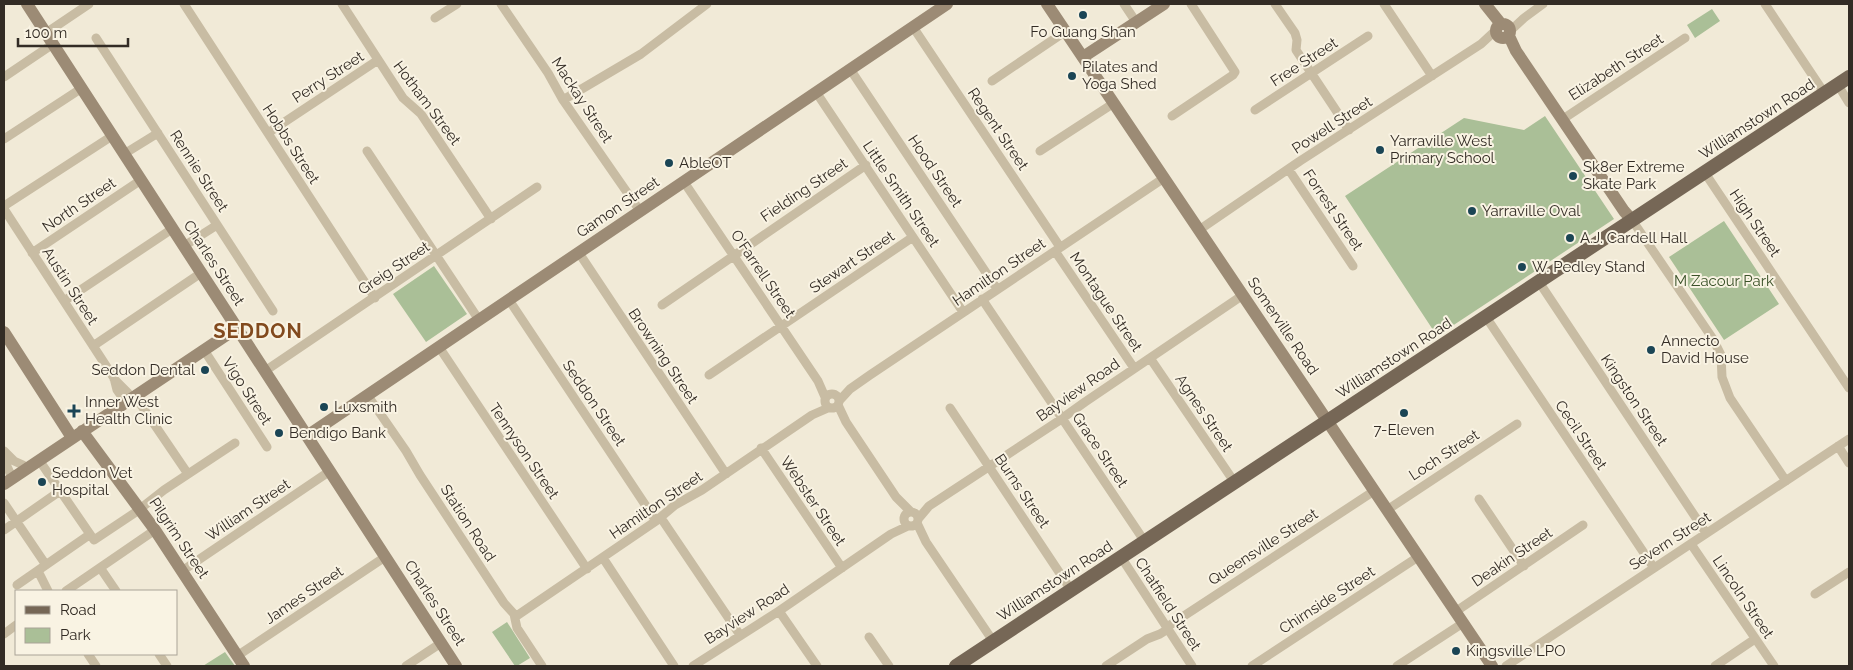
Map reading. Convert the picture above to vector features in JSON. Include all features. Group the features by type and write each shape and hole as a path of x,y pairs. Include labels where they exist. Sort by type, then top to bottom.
{"main road":[{"name":"Williamstown Road","path":"956,666 1843,81"}],"street":[{"name":"Charles Street","path":"27,4 456,666"},
{"path":"4,77 89,4"},
{"name":"Hobbs Street","path":"184,4 375,298"},
{"name":"Hotham Street","path":"342,4 403,98 421,114 491,219"},
{"path":"435,18 457,4"},
{"name":"Mackay Street","path":"501,4 548,73 563,100 640,211"},
{"path":"563,100 641,54 707,4"},
{"name":"Gamon Street","path":"307,436 947,4"},
{"name":"Somerville Road","path":"1047,4 1492,666"},
{"path":"1124,4 1136,22"},
{"path":"1083,57 1164,4"},
{"path":"1172,116 1235,72 1191,4"},
{"path":"1275,4 1295,33 1297,40 1296,50 1349,130"},
{"path":"1384,4 1432,76"},
{"name":"Powell Street","path":"1199,230 1543,4"},
{"path":"1765,4 1825,94"},
{"path":"1488,8 1713,339 1721,355 1722,377 1730,398 1786,481"},
{"name":"Regent Street","path":"913,27 1057,249"},
{"path":"992,80 1066,31"},
{"name":"Free Street","path":"1255,110 1368,36"},
{"name":"Rennie Street","path":"96,38 273,311"},
{"name":"Elizabeth Street","path":"1563,119 1686,38"},
{"name":"Perry Street","path":"268,133 378,60"},
{"name":"Hood Street","path":"850,69 997,289"},
{"path":"1843,81 1849,103"},
{"path":"4,139 82,88"},
{"name":"Little Smith Street","path":"816,92 963,312"},
{"path":"1040,151 1114,103"},
{"name":"Rennie Street","path":"124,154 158,133"},
{"path":"4,208 112,136"},
{"path":"368,151 479,320"},
{"name":"Fielding Street","path":"662,305 866,165"},
{"name":"Forrest Street","path":"1289,170 1353,266"},
{"name":"High Street","path":"1705,173 1849,388"},
{"name":"Hamilton Street","path":"515,617 603,558 675,506 726,474 761,448 1164,178"},
{"name":"North Street","path":"32,253 141,180"},
{"name":"O'Farrell Street","path":"684,182 993,641"},
{"name":"Greig Street","path":"265,372 537,187"},
{"name":"Austin Street","path":"4,208 114,378 118,390 129,396 188,474"},
{"name":"Rennie Street","path":"184,246 217,225"},
{"path":"64,301 172,229"},
{"name":"Stewart Street","path":"709,375 914,237"},
{"name":"Montague Street","path":"1057,249 1134,368"},
{"name":"Browning Street","path":"579,253 726,474"},
{"path":"93,346 201,273"},
{"name":"Kingston Street","path":"1539,282 1706,534"},
{"name":"Bayview Road","path":"692,666 779,611 929,506 1063,419 1134,368 1243,295"},
{"name":"Grace Street","path":"982,299 1145,542"},
{"name":"Seddon Street","path":"509,300 740,636"},
{"name":"Cecil Street","path":"1486,317 1654,568"},
{"path":"8,478 23,465 69,433 235,326"},
{"path":"4,332 69,433"},
{"name":"Tennyson Street","path":"439,347 587,569"},
{"name":"Vigo Street","path":"203,348 268,447"},
{"name":"Agnes Street","path":"1150,358 1235,483"},
{"path":"8,478 82,431 129,396"},
{"name":"Station Road","path":"368,396 515,617 518,628 542,666"},
{"name":"Burns Street","path":"950,408 1072,590"},
{"name":"Loch Street","path":"1387,510 1517,424"},
{"name":"Pilgrim Street","path":"82,431 155,530 241,661"},
{"name":"Severn Street","path":"1506,666 1849,439"},
{"path":"17,585 140,510 234,443"},
{"path":"1838,446 1849,463"},
{"name":"Webster Street","path":"761,448 842,568"},
{"path":"4,451 14,461 23,465"},
{"path":"4,460 8,478"},
{"path":"39,460 93,537"},
{"name":"William Street","path":"182,571 330,471"},
{"name":"Queensville Street","path":"1106,666 1147,639 1160,634 1374,490"},
{"path":"4,530 60,491"},
{"path":"1479,499 1524,566"},
{"path":"4,503 42,568 48,590"},
{"name":"Deakin Street","path":"1455,612 1583,525"},
{"path":"68,590 155,530"},
{"name":"Lincoln Street","path":"1690,544 1774,666"},
{"name":"James Street","path":"241,661 385,557"},
{"name":"Chatfield Street","path":"1121,557 1192,666"},
{"name":"Chirnside Street","path":"1252,666 1418,557"},
{"path":"603,558 674,666"},
{"path":"101,568 115,590"},
{"path":"1815,594 1849,572"},
{"path":"779,611 816,666"},
{"path":"1397,666 1463,623"},
{"path":"4,634 15,626"},
{"path":"869,637 889,666"},
{"path":"1715,666 1755,639"},
{"path":"406,666 441,643"},
{"path":"89,655 96,666"},
{"path":"160,655 168,666"}],"green space":[{"path":"1712,9 1720,21 1695,38 1687,25"},
{"path":"1545,116 1614,219 1437,336 1345,196 1464,118 1524,130"},
{"name":"M Zacour Park","path":"1724,221 1779,304 1724,340 1669,257"},
{"path":"434,266 467,314 426,342 393,294"},
{"path":"507,622 530,658 517,666 515,666 492,632"},
{"path":"225,652 235,666 203,666 206,664"}],"place":[{"name":"Fo Guang Shan","path":"1083,15"},
{"name":"Pilates and Yoga Shed","path":"1072,76"},
{"name":"Yarraville West Primary School","path":"1380,150"},
{"name":"AbleOT","path":"669,163"},
{"name":"Sk8er Extreme Skate Park","path":"1573,176"},
{"name":"Yarraville Oval","path":"1472,211"},
{"name":"A.J. Cardell Hall","path":"1570,238"},
{"name":"W. Pedley Stand","path":"1522,267"},
{"name":"Annecto David House","path":"1651,350"},
{"name":"Seddon Dental","path":"205,370"},
{"name":"Luxsmith","path":"324,407"},
{"name":"Inner West Health Clinic","path":"74,411"},
{"name":"7-Eleven","path":"1404,413"},
{"name":"Bendigo Bank","path":"279,433"},
{"name":"Seddon Vet Hospital","path":"42,482"},
{"name":"Kingsville LPO","path":"1456,651"}],"district":[{"name":"SEDDON","path":"258,331"}]}
